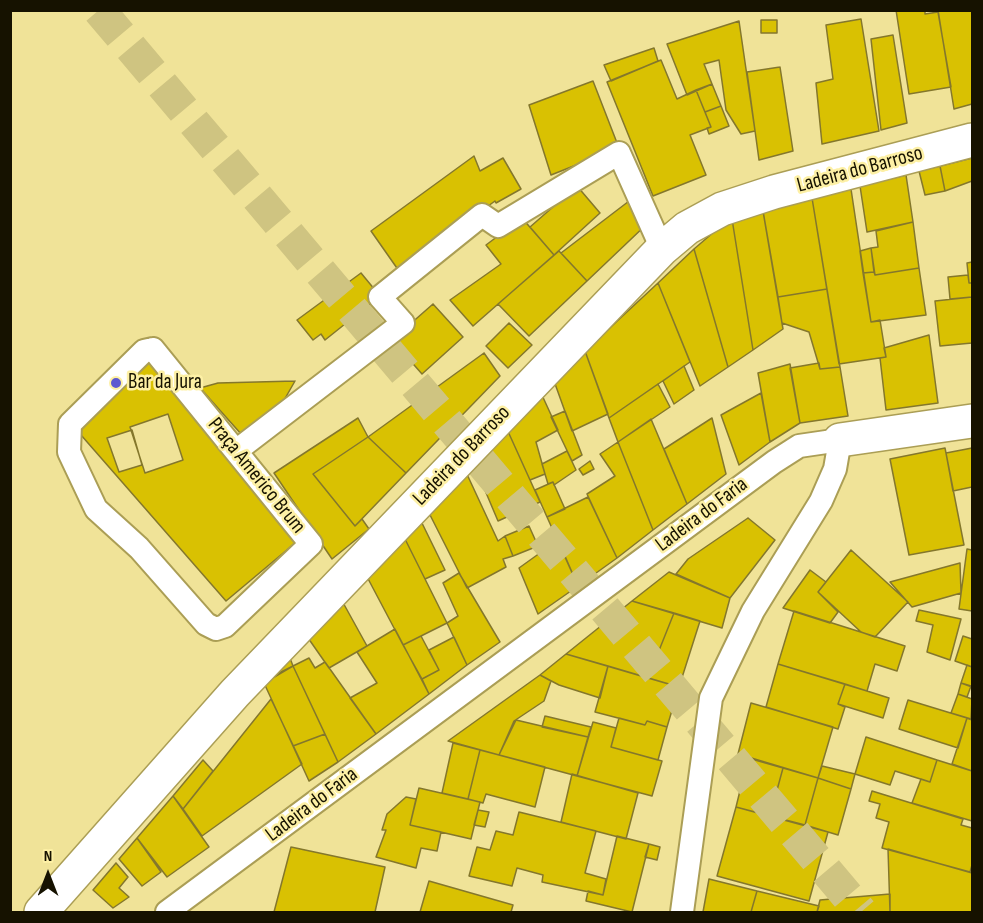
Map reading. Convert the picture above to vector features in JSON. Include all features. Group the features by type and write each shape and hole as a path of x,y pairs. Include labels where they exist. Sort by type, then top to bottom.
{"street":[{"name":"Ladeira do Barroso","path":"44,911 235,693 662,249 687,228 722,209 774,192 972,140"},
{"path":"840,440 972,421"}],"lane":[{"path":"236,451 403,323 380,297 482,215 498,226 619,153 662,249"},
{"name":"Praça Americo Brum","path":"153,349 236,451 311,544 225,626 216,628 206,624 139,548 96,509 69,452 69,429 70,424 144,351 153,349"},
{"path":"682,912 711,698 753,611 821,501 835,469 840,440"},
{"name":"Ladeira do Faria","path":"167,912 774,462 799,446 840,440"}],"building":[{"path":"896,10 925,10 925,14 938,12 951,87 909,94"},
{"path":"938,10 972,10 972,104 954,109"},
{"path":"861,19 879,131 822,144 816,83 833,79 826,25"},
{"path":"761,20 777,20 777,33 761,33"},
{"path":"739,21 755,131 741,134 726,110 719,60 704,64 712,84 687,95 667,44"},
{"path":"893,35 907,123 881,130 871,39"},
{"path":"654,48 658,61 611,81 604,65"},
{"path":"661,60 677,99 696,90 711,127 690,135 706,175 653,196 607,82"},
{"path":"780,67 793,151 759,160 747,72"},
{"path":"593,81 619,148 551,175 529,105"},
{"path":"712,84 721,106 705,112 696,90"},
{"path":"721,106 729,126 709,134 707,128 711,127 705,112"},
{"path":"474,156 480,171 503,158 521,189 496,203 495,201 399,271 371,231"},
{"path":"972,158 972,181 945,191 940,166"},
{"path":"940,166 945,191 925,195 919,171"},
{"path":"906,175 913,222 867,232 860,186"},
{"path":"577,186 600,213 554,255 530,227"},
{"path":"851,189 871,322 880,320 886,357 839,364 812,198"},
{"path":"633,198 649,222 587,281 561,253"},
{"path":"812,198 827,289 778,297 763,211"},
{"path":"763,211 783,329 753,350 732,219"},
{"path":"522,218 554,255 473,326 450,300 501,264 486,245"},
{"path":"729,219 732,219 753,350 728,367 694,249"},
{"path":"913,222 919,268 875,275 871,248 878,247 876,231"},
{"path":"871,248 874,272 863,273 860,251"},
{"path":"694,249 728,367 700,386 658,283"},
{"path":"559,251 587,281 529,336 498,304"},
{"path":"972,262 972,283 969,283 967,263"},
{"path":"919,268 926,315 871,322 863,273 874,272 875,275"},
{"path":"361,273 380,296 325,340 321,334 313,340 297,320"},
{"path":"968,275 969,283 972,283 972,297 950,299 948,277"},
{"path":"658,283 690,362 609,418 585,351"},
{"path":"827,289 840,367 820,369 809,332 782,323 778,297"},
{"path":"972,297 972,343 940,346 935,301"},
{"path":"433,304 463,337 422,374 392,340"},
{"path":"509,323 532,345 508,368 486,346"},
{"path":"929,335 938,403 886,410 880,358 886,357 884,348"},
{"path":"585,351 608,414 572,431 554,381"},
{"path":"484,353 500,376 406,473 368,437"},
{"path":"153,358 306,534 226,601 74,427"},
{"path":"819,363 820,369 840,367 848,416 800,423 790,368"},
{"path":"790,364 800,423 770,442 758,373"},
{"path":"684,366 694,390 674,404 663,381"},
{"path":"295,381 279,409 242,435 200,388 218,383"},
{"path":"658,384 670,407 618,442 609,418"},
{"path":"541,393 558,430 536,442 545,474 530,480 506,427"},
{"path":"761,393 770,442 739,465 721,415"},
{"path":"565,411 582,455 572,461 551,417"},
{"path":"168,414 183,460 145,473 130,427"},
{"path":"358,418 368,437 313,474 355,526 362,519 369,529 332,559 274,473"},
{"path":"712,418 726,474 687,504 664,449"},
{"path":"651,419 687,504 653,530 618,442"},
{"path":"506,427 540,502 498,521 473,462"},
{"path":"132,430 142,465 119,472 107,438"},
{"path":"368,437 406,473 355,526 313,474"},
{"path":"618,442 653,530 617,558 587,494 615,476 600,454"},
{"path":"945,448 964,545 909,555 890,459"},
{"path":"972,448 972,487 953,491 946,453"},
{"path":"567,451 576,470 554,485 553,482 548,484 542,464"},
{"path":"590,461 594,469 583,475 579,469"},
{"path":"465,470 498,541 505,536 513,556 503,559 506,567 467,588 427,509"},
{"path":"553,482 565,509 547,517 535,490"},
{"path":"588,497 617,558 578,586 547,517"},
{"path":"419,517 445,570 425,579 403,535"},
{"path":"748,518 775,540 730,598 676,574 688,559"},
{"path":"529,526 538,546 513,556 505,536"},
{"path":"403,535 447,623 403,645 365,573"},
{"path":"558,540 578,586 538,614 519,568"},
{"path":"967,549 972,550 972,611 959,609"},
{"path":"851,550 908,602 875,637 861,632 818,592"},
{"path":"960,563 961,593 912,607 890,582"},
{"path":"810,570 826,582 818,592 838,612 830,623 783,608"},
{"path":"669,572 730,598 722,628 632,601"},
{"path":"459,573 500,642 467,665 447,623 458,616 443,583"},
{"path":"341,599 367,646 329,668 306,635"},
{"path":"632,601 674,613 648,678 566,654"},
{"path":"919,610 961,619 950,660 927,652 933,625 916,621"},
{"path":"794,611 905,646 897,671 875,664 867,691 778,664"},
{"path":"674,613 700,621 679,687 648,678"},
{"path":"395,629 429,694 376,734 350,698 377,683 357,652"},
{"path":"421,636 439,670 422,679 403,645"},
{"path":"963,636 972,639 972,667 955,661"},
{"path":"454,637 467,665 429,694 422,679 439,670 429,650"},
{"path":"288,653 293,666 277,674 274,671"},
{"path":"566,654 608,666 600,698 559,685 540,675"},
{"path":"309,658 315,668 325,662 376,734 338,762 293,666"},
{"path":"778,664 845,684 838,704 845,707 838,729 766,707"},
{"path":"967,665 972,667 972,687 961,683"},
{"path":"293,666 325,734 293,746 264,683"},
{"path":"608,666 679,687 667,727 647,721 645,725 595,712"},
{"path":"540,675 551,681 544,701 514,721 499,755 448,741"},
{"path":"961,683 971,686 967,697 958,694"},
{"path":"845,684 889,698 883,718 838,704"},
{"path":"958,694 972,699 971,719 951,713"},
{"path":"271,699 302,764 202,836 183,809"},
{"path":"908,700 967,718 958,748 899,729"},
{"path":"751,703 833,727 818,778 738,754"},
{"path":"545,716 591,727 588,737 542,727"},
{"path":"619,718 645,725 647,721 667,727 658,760 611,747"},
{"path":"967,718 972,720 972,771 952,764"},
{"path":"516,720 588,737 577,776 499,755"},
{"path":"593,722 616,728 611,747 662,761 652,796 577,776"},
{"path":"325,734 338,762 309,781 293,746"},
{"path":"866,737 937,760 930,782 895,771 890,785 855,774"},
{"path":"453,743 480,750 468,799 442,793"},
{"path":"480,750 545,767 535,807 486,794 483,803 468,799"},
{"path":"748,758 783,768 770,816 736,807"},
{"path":"203,760 213,771 183,809 173,796"},
{"path":"937,760 972,771 972,821 912,803 921,779 930,782"},
{"path":"822,766 855,774 851,789 818,778"},
{"path":"783,768 818,778 805,825 770,816"},
{"path":"572,774 638,793 626,839 561,822"},
{"path":"818,778 851,789 838,835 805,825"},
{"path":"419,788 480,802 471,839 410,825"},
{"path":"872,791 963,819 961,825 972,828 970,872 882,848 889,822 876,818 880,804 869,801"},
{"path":"173,796 209,847 167,877 137,838"},
{"path":"406,797 416,799 410,825 441,832 437,851 421,848 416,868 376,857 386,830 382,830 387,814"},
{"path":"736,807 828,832 809,901 717,876"},
{"path":"478,810 489,812 485,827 474,825"},
{"path":"519,812 596,831 585,873 606,879 603,895 542,882 543,875 517,868 512,886 469,876 477,847 490,850 496,831 513,835"},
{"path":"617,836 649,844 632,912 586,901 588,891 603,895"},
{"path":"137,838 161,872 142,886 119,859"},
{"path":"649,844 660,847 657,860 645,857"},
{"path":"291,847 385,867 375,912 274,912"},
{"path":"888,849 972,873 972,912 890,912"},
{"path":"116,863 128,877 119,888 129,897 113,908 93,890"},
{"path":"709,879 757,891 751,912 703,912"},
{"path":"429,881 513,905 511,912 420,912"},
{"path":"757,891 819,906 817,912 751,912"},
{"path":"890,894 890,912 817,912 820,900"}],"tunnel":[{"path":"99,10 861,912"}],"place":[{"name":"Bar da Jura","path":"116,383"}]}
